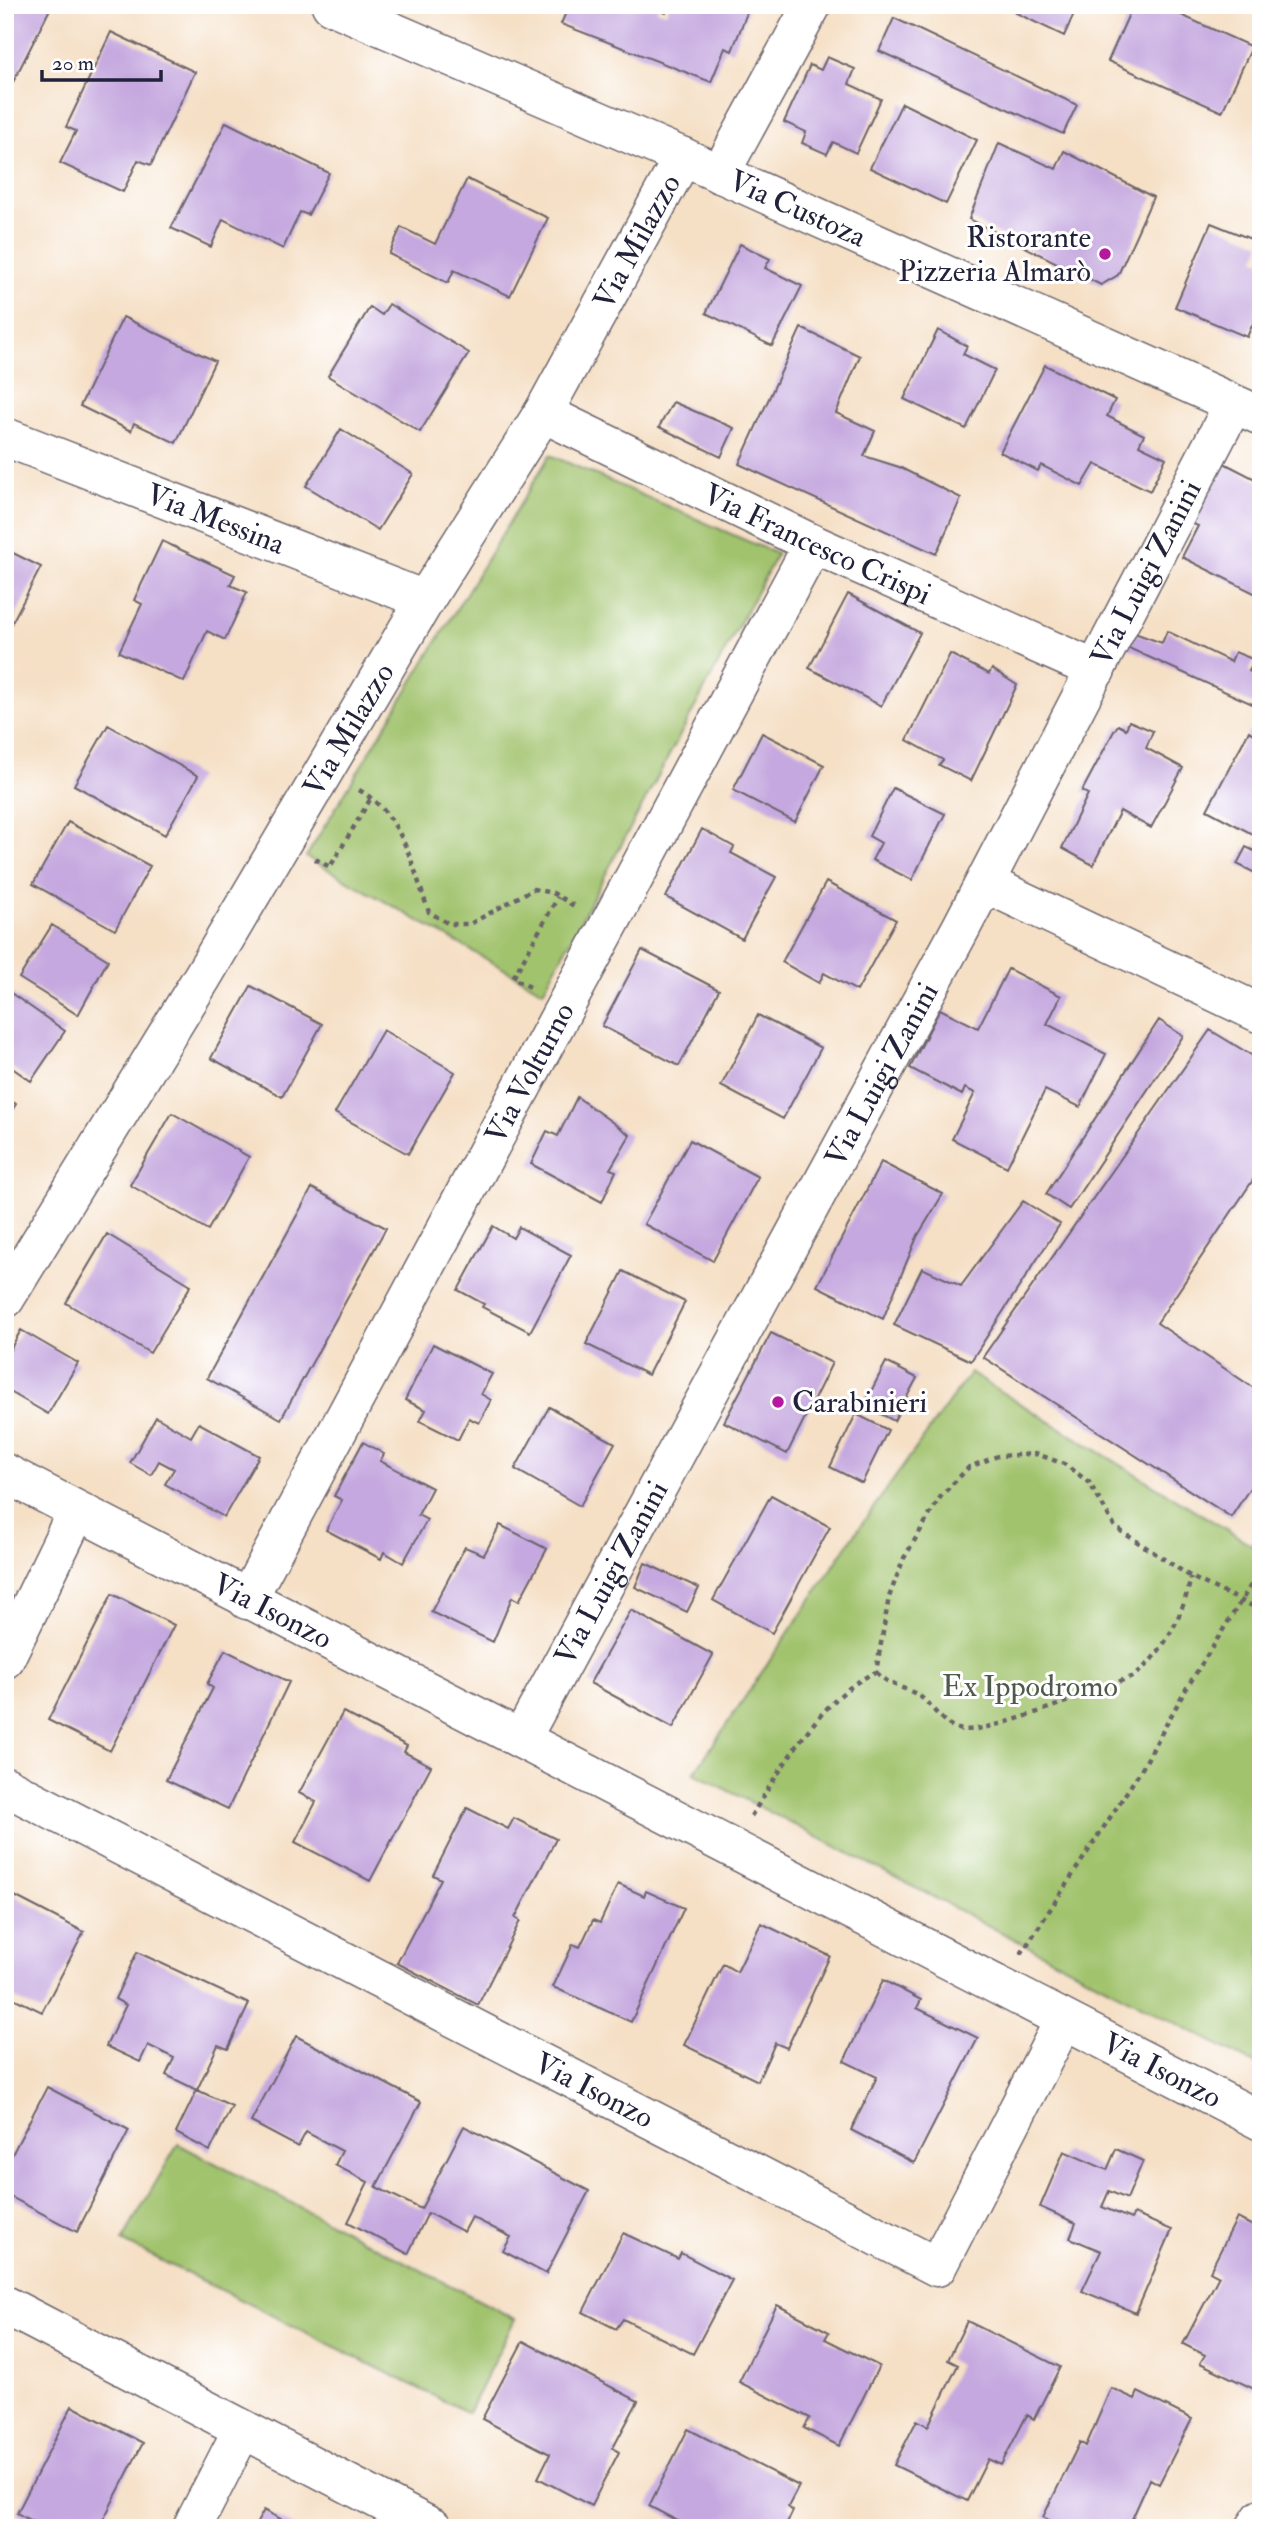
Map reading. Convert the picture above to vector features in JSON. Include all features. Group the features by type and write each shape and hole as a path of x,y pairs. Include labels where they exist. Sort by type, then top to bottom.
{"street":[{"name":"Via Custoza","path":"331,5 683,157 1247,410"},
{"path":"720,174 812,5"},
{"name":"Via Milazzo","path":"5,1299 425,600 543,413 683,157"},
{"name":"Via Luigi Zanini","path":"521,1739 985,883 1096,670 1247,410"},
{"name":"Via Francesco Crispi","path":"543,413 813,544 1096,670"},
{"name":"Via Messina","path":"5,437 425,600"},
{"name":"Via Volturno","path":"247,1600 813,544"},
{"path":"985,883 1261,1014"},
{"name":"Via Isonzo","path":"5,1473 729,1849 1261,2121"},
{"path":"5,1659 77,1511"},
{"name":"Via Isonzo","path":"5,1786 937,2267 1064,2020"},
{"path":"5,2305 433,2528"},
{"path":"192,2528 242,2430"}],"path":[{"path":"325,770 371,798 393,820 429,912 449,924 470,924 533,889 558,897 583,912"},
{"path":"311,857 330,867 371,798"},
{"path":"558,897 513,978 565,1006"},
{"path":"876,1672 889,1597 904,1558 941,1496 969,1467 998,1455 1037,1454 1064,1464 1089,1482 1115,1527 1191,1577 1261,1610"},
{"path":"1002,1988 1026,1945 1143,1767 1240,1598 1261,1569"},
{"path":"876,1672 899,1689 916,1694 946,1722 958,1729 973,1729 1017,1718 1132,1677 1146,1666 1180,1614 1191,1577"},
{"path":"729,1849 804,1734 858,1680 876,1672"}],"green space":[{"path":"550,455 777,554 543,991 306,857"},
{"name":"Ex Ippodromo","path":"970,1373 1252,1545 1261,1535 1261,2067 694,1773 861,1525"},
{"path":"178,2144 515,2319 468,2413 122,2241"}],"building":[{"path":"5,5 52,5 8,92 5,91"},
{"path":"569,5 659,5 657,10 666,13 669,5 750,5 732,51 725,48 711,82 561,24"},
{"path":"1017,5 1078,5 1064,36 1014,12"},
{"path":"1133,5 1159,5 1252,47 1222,112 1108,61"},
{"path":"894,18 1077,105 1063,134 879,51"},
{"path":"111,32 195,72 151,165 138,160 123,192 60,163 76,131 66,127"},
{"path":"827,57 855,69 849,84 881,99 856,153 833,142 827,154 802,143 806,132 784,122 810,65 821,70"},
{"path":"902,103 977,140 946,204 870,168"},
{"path":"226,122 329,173 308,215 300,212 283,249 223,219 211,247 171,228"},
{"path":"999,143 1056,169 1064,151 1153,197 1118,275 1101,285 969,219"},
{"path":"467,179 548,218 510,296 454,270 448,283 389,254 401,227 435,244"},
{"path":"1211,223 1261,243 1255,259 1261,261 1261,305 1247,337 1175,307"},
{"path":"740,244 770,259 765,268 802,286 772,346 706,313"},
{"path":"389,304 469,353 420,432 328,376 370,307 382,315"},
{"path":"123,317 215,361 176,443 134,423 131,431 80,406"},
{"path":"801,328 860,356 836,413 875,431 864,456 899,467 961,498 936,554 739,464"},
{"path":"938,330 967,346 963,354 995,370 966,429 904,399"},
{"path":"1045,365 1115,400 1107,416 1144,435 1139,445 1166,458 1150,491 1095,464 1082,486 1041,465 1038,471 1000,452"},
{"path":"673,402 734,428 721,457 659,427"},
{"path":"341,429 413,474 378,530 306,486"},
{"path":"1222,462 1261,482 1260,596 1182,557 1198,526 1191,523"},
{"path":"162,541 235,575 230,585 247,592 225,640 207,631 184,682 119,652 142,604 134,600"},
{"path":"5,549 41,567 5,636"},
{"path":"848,594 920,633 881,706 809,668"},
{"path":"1129,631 1162,643 1167,631 1231,662 1235,652 1255,660 1249,671 1261,677 1261,708 1122,645"},
{"path":"950,654 989,674 992,669 1017,685 971,781 939,765 943,760 907,740"},
{"path":"1129,721 1153,731 1146,748 1183,768 1151,828 1120,811 1093,865 1062,848 1088,794 1082,791 1118,725 1126,729"},
{"path":"108,725 198,776 165,835 74,785"},
{"path":"1249,731 1261,738 1261,876 1237,864 1246,847 1254,851 1260,838 1207,810"},
{"path":"762,733 824,765 795,822 733,790"},
{"path":"893,788 945,814 912,880 872,860 881,843 869,836"},
{"path":"68,822 150,866 115,930 33,884"},
{"path":"702,829 734,847 731,853 776,877 742,939 666,897"},
{"path":"826,882 896,920 857,991 824,973 819,983 782,962"},
{"path":"52,925 108,960 78,1015 19,978"},
{"path":"642,950 719,990 679,1066 602,1026"},
{"path":"1008,969 1061,996 1047,1024 1106,1054 1080,1107 1045,1090 1007,1167 952,1139 975,1093 965,1088 962,1095 910,1068 940,1009 978,1028"},
{"path":"251,986 322,1024 282,1097 211,1058"},
{"path":"5,989 65,1031 31,1081 5,1063"},
{"path":"758,1015 821,1048 783,1119 721,1086"},
{"path":"1159,1020 1183,1036 1069,1209 1046,1194"},
{"path":"383,1030 455,1072 408,1154 335,1113"},
{"path":"1210,1030 1261,1061 1261,1168 1157,1323 1261,1393 1261,1471 1231,1517 983,1357"},
{"path":"5,1097 16,1104 5,1121"},
{"path":"577,1097 630,1135 610,1169 616,1171 602,1202 531,1164 547,1131 558,1136"},
{"path":"172,1113 249,1157 208,1230 130,1185"},
{"path":"690,1140 758,1177 713,1261 644,1224"},
{"path":"881,1162 943,1194 917,1237 883,1319 817,1286"},
{"path":"312,1188 386,1228 281,1419 207,1378"},
{"path":"1023,1201 1060,1224 971,1361 894,1325 922,1268 961,1286"},
{"path":"493,1226 513,1238 519,1227 571,1255 530,1332 482,1307 484,1304 458,1290"},
{"path":"107,1234 191,1285 150,1353 66,1303"},
{"path":"623,1271 685,1302 648,1375 586,1344"},
{"path":"21,1330 78,1363 48,1414 5,1389 5,1359"},
{"path":"771,1333 832,1363 787,1454 724,1422"},
{"path":"433,1344 492,1374 481,1394 491,1400 479,1423 469,1418 458,1440 420,1421 426,1410 405,1400"},
{"path":"886,1362 917,1378 894,1421 864,1405"},
{"path":"549,1407 615,1443 580,1506 515,1469"},
{"path":"856,1414 888,1430 862,1483 830,1467"},
{"path":"156,1417 191,1437 199,1423 259,1456 224,1517 165,1484 174,1469 159,1461 151,1475 130,1463"},
{"path":"363,1442 384,1454 380,1461 432,1488 418,1515 427,1520 403,1563 384,1552 381,1559 326,1530 342,1500 334,1496"},
{"path":"771,1495 830,1527 772,1633 713,1600"},
{"path":"500,1525 547,1549 519,1601 512,1597 493,1642 431,1612 465,1547 484,1555"},
{"path":"645,1563 699,1588 687,1612 635,1587"},
{"path":"112,1594 174,1625 110,1751 48,1720"},
{"path":"631,1610 713,1655 673,1728 590,1683"},
{"path":"225,1650 289,1682 228,1809 166,1780 213,1688 207,1684"},
{"path":"343,1712 407,1746 404,1752 431,1766 370,1881 295,1842 316,1802 299,1793"},
{"path":"467,1808 508,1829 514,1818 556,1839 515,1918 520,1921 478,2005 397,1963 441,1879 433,1875"},
{"path":"618,1884 644,1896 646,1891 684,1908 631,2022 553,1987 573,1944 580,1947 593,1920 600,1923"},
{"path":"5,1891 84,1932 42,2012 7,1995 12,1987 5,1983"},
{"path":"761,1923 830,1956 787,2048 775,2043 758,2081 684,2045 723,1964 737,1972"},
{"path":"137,1952 249,2004 228,2049 218,2045 197,2090 166,2075 174,2058 148,2045 140,2062 106,2046 126,2005 115,1999"},
{"path":"883,1980 921,2000 917,2008 978,2038 914,2163 851,2130 877,2077 844,2061"},
{"path":"296,2036 421,2102 376,2187 421,2209 464,2126 589,2191 546,2274 503,2251 511,2237 472,2217 464,2232 428,2213 408,2254 348,2222 368,2182 335,2165 342,2151 306,2132 298,2147 251,2122"},
{"path":"47,2087 129,2130 77,2232 5,2194 5,2168"},
{"path":"197,2090 232,2106 210,2151 176,2133"},
{"path":"1116,2149 1143,2161 1127,2199 1109,2191 1102,2207 1131,2219 1134,2214 1172,2230 1136,2313 1082,2291 1101,2251 1070,2238 1076,2223 1040,2207 1064,2151 1107,2170"},
{"path":"1237,2218 1261,2230 1261,2380 1256,2390 1200,2363 1205,2355 1183,2344 1219,2276 1210,2271"},
{"path":"623,2233 678,2259 681,2253 732,2280 693,2354 623,2319 616,2329 583,2312"},
{"path":"777,2305 829,2332 825,2339 879,2366 839,2446 804,2428 810,2418 739,2382"},
{"path":"967,2321 1060,2367 1034,2419 1027,2415 1001,2465 988,2459 967,2501 894,2465 917,2420 928,2426 958,2365 948,2360"},
{"path":"523,2341 638,2401 613,2448 619,2452 591,2506 538,2478 550,2454 482,2419"},
{"path":"1111,2388 1135,2399 1138,2392 1192,2419 1159,2484 1150,2479 1128,2528 1064,2528 1043,2517 1080,2442 1086,2446"},
{"path":"72,2406 143,2443 99,2528 44,2528 17,2513"},
{"path":"688,2429 799,2486 788,2507 793,2511 785,2528 691,2528 649,2506"},
{"path":"264,2510 297,2528 254,2528"}],"place":[{"name":"Ristorante Pizzeria Almarò","path":"1105,254"},
{"name":"Carabinieri","path":"778,1402"}]}
